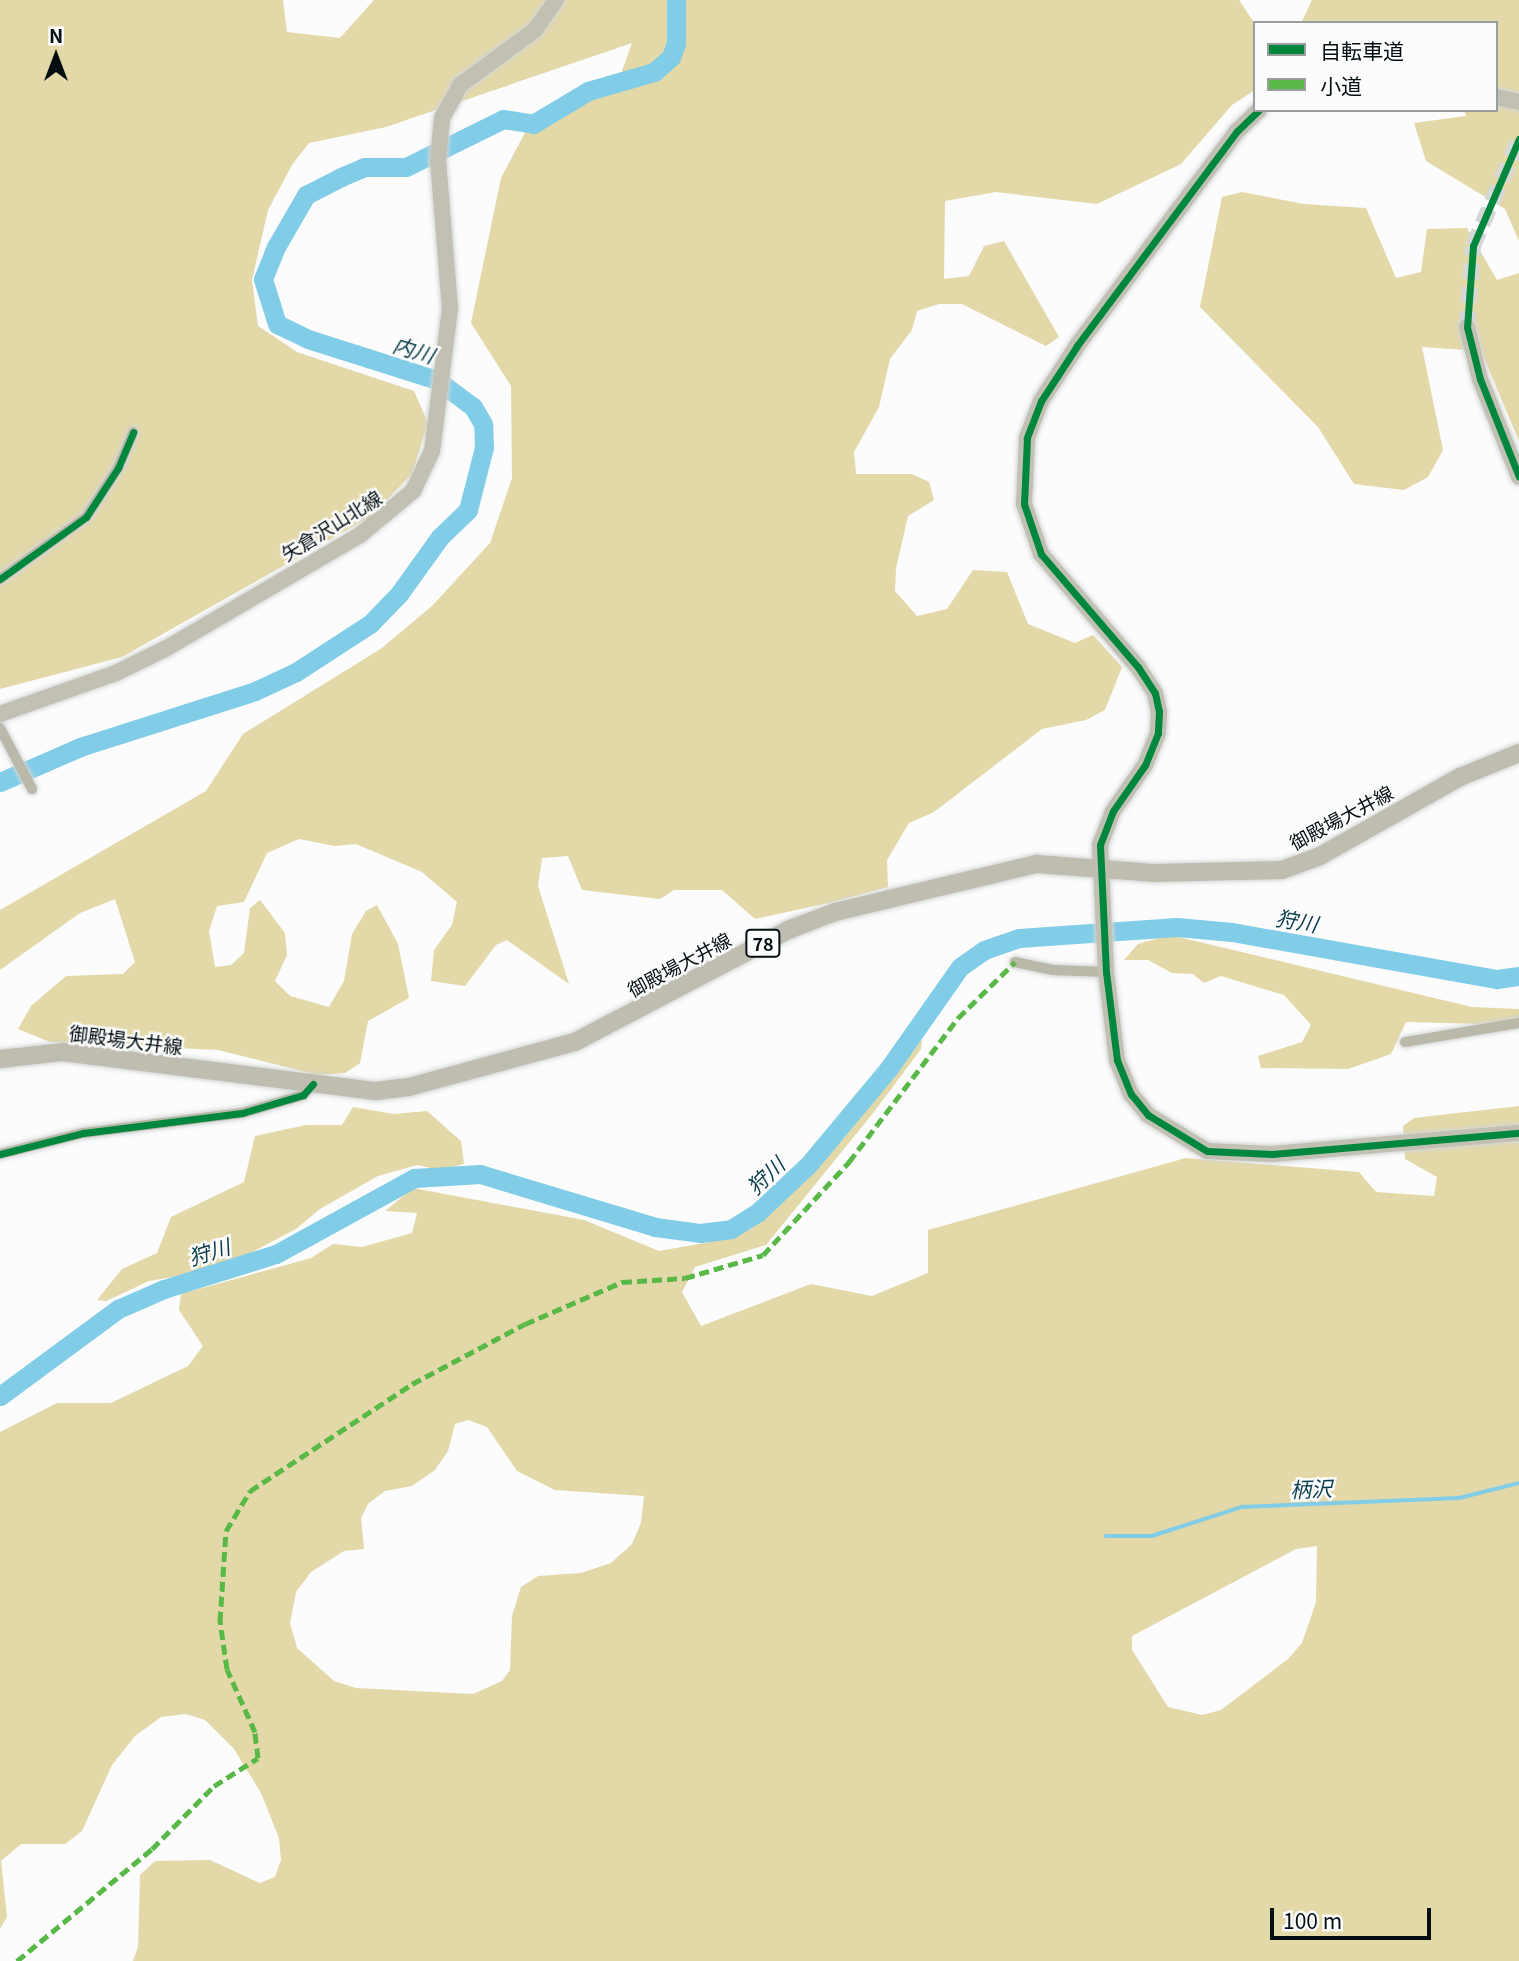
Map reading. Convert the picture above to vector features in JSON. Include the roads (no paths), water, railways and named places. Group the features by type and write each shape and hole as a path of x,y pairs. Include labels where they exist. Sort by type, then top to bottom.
{"main road":[{"name":"御殿場大井線","path":"0,1059 73,1052 376,1091 409,1087 538,1055 575,1042 788,930 835,912 1037,864 1153,873 1282,870 1320,856 1460,778 1519,753"}],"street":[{"name":"矢倉沢山北線","path":"0,714 141,661 382,520 402,505 425,471 446,348 450,268 438,161 442,118 453,95 471,74 536,30 556,0"},
{"path":"1498,97 1519,102"},
{"path":"1257,112 1237,131 1077,346 1041,401 1027,438 1024,504 1041,554 1138,667 1155,693 1159,712 1158,733 1145,765 1107,822 1100,845 1105,964 1117,1059 1131,1094 1148,1115 1207,1151 1272,1154 1519,1133"},
{"path":"1467,327 1480,379 1519,477"},
{"path":"0,579 86,516 118,468 133,432"},
{"path":"2,732 32,789"},
{"path":"1015,962 1052,970 1105,964"},
{"path":"1405,1042 1519,1023"},
{"path":"0,1154 83,1133 242,1113 303,1095 313,1084"}],"waterway":[{"name":"内川","path":"0,782 80,747 255,691 296,672 370,624 399,594 440,537 468,510 484,447 483,424 473,407 437,380 308,339 277,324 263,279 276,247 306,195 341,177 364,167 406,167 503,119 533,124 588,91 654,72 671,57 676,43 676,0"},
{"name":"狩川","path":"0,1396 118,1309 164,1289 276,1254 414,1178 480,1174 655,1227 700,1233 731,1229 757,1213 809,1164 889,1068 960,967 984,950 1019,938 1177,927 1232,932 1497,979 1519,976"},
{"name":"柄沢","path":"1106,1536 1152,1536 1242,1507 1459,1498 1519,1483"}],"tunnel":[{"path":"1467,327 1473,246 1519,139"}]}
